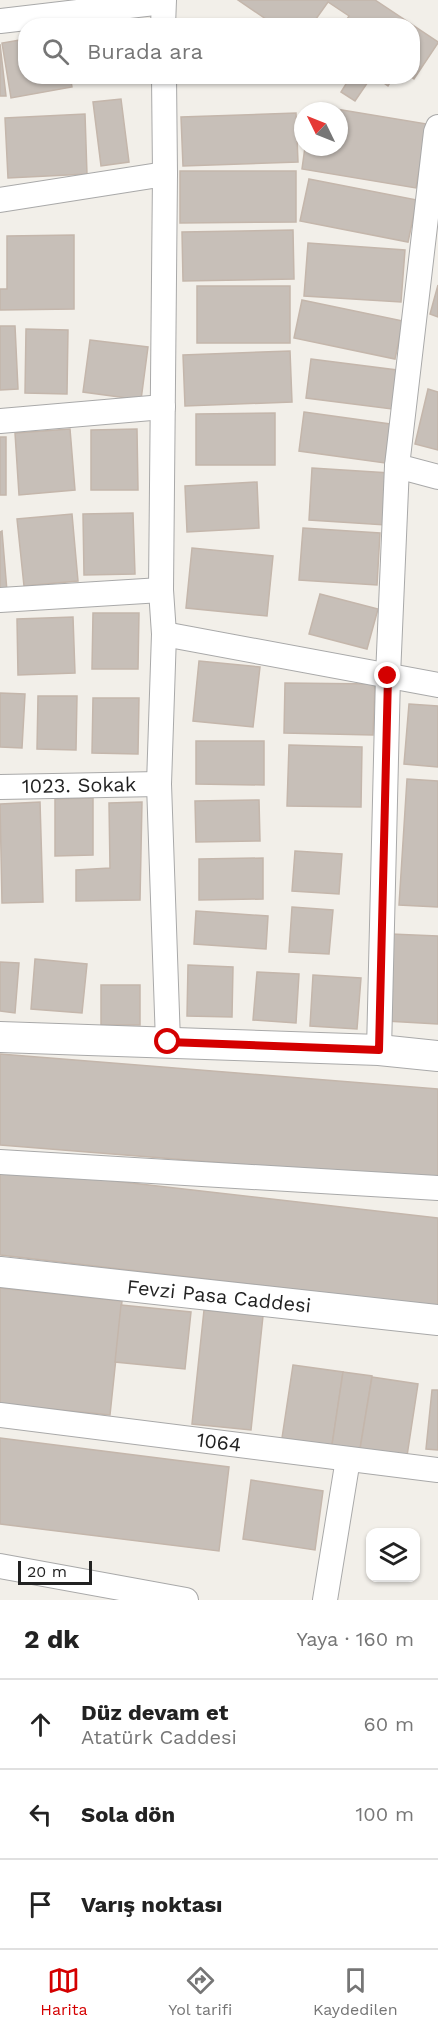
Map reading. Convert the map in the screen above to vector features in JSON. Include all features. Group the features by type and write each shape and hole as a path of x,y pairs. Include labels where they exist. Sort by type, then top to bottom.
{"street":[{"path":"24,18 163,1 163,18"},
{"path":"0,21 18,19"},
{"path":"164,84 161,590 164,634 159,783 168,1042"},
{"path":"379,1050 388,676 397,466 438,127"},
{"path":"0,200 165,174"},
{"path":"0,421 163,407"},
{"path":"397,466 438,477"},
{"path":"0,600 161,590"},
{"path":"164,634 438,685"},
{"name":"1023. Sokak","path":"0,787 159,783"},
{"path":"0,1037 379,1050 438,1056"},
{"path":"0,1162 438,1188"},
{"name":"Fevzi Pasa Caddesi","path":"0,1272 438,1320"},
{"name":"1064","path":"0,1414 438,1470"},
{"path":"325,1600 348,1459"},
{"path":"0,1566 186,1600"}],"building":[{"path":"238,0 375,0 402,18 348,18 349,16 328,2 317,18 264,18"},
{"path":"420,30 438,43 420,70"},
{"path":"18,40 18,84 71,84 72,87 11,98 2,43"},
{"path":"0,44 6,96 0,96"},
{"path":"346,84 367,84 355,101 341,92"},
{"path":"121,99 129,162 101,166 93,102"},
{"path":"348,111 427,124 416,188 302,169 304,156 348,156"},
{"path":"294,113 294,156 298,156 298,162 183,166 181,117"},
{"path":"85,114 87,174 8,178 5,118"},
{"path":"180,171 296,171 296,222 180,223"},
{"path":"309,179 417,200 408,242 300,221"},
{"path":"293,230 294,279 183,281 182,232"},
{"path":"74,235 74,309 0,310 0,289 7,289 7,236"},
{"path":"308,243 405,250 401,302 304,296"},
{"path":"438,285 438,317 430,314"},
{"path":"197,286 290,286 290,343 197,343"},
{"path":"302,300 403,321 395,359 294,338"},
{"path":"0,326 15,326 18,389 0,390"},
{"path":"26,329 68,330 67,394 25,393"},
{"path":"90,340 148,347 141,400 83,392"},
{"path":"290,351 292,402 185,406 183,355"},
{"path":"311,359 397,370 392,409 306,398"},
{"path":"428,389 438,392 438,450 415,444"},
{"path":"304,412 390,424 385,463 299,451"},
{"path":"275,413 275,465 196,465 196,414"},
{"path":"70,429 75,490 19,495 15,433"},
{"path":"137,429 138,490 91,490 91,430"},
{"path":"0,437 6,437 6,495 0,495"},
{"path":"312,468 390,473 386,525 309,520"},
{"path":"257,482 259,528 187,532 185,486"},
{"path":"133,513 135,574 84,575 83,514"},
{"path":"72,514 78,581 24,586 17,519"},
{"path":"303,528 380,533 377,585 299,580"},
{"path":"2,531 7,591 0,592 0,532"},
{"path":"192,548 273,556 267,616 186,608"},
{"path":"320,594 378,609 367,649 309,634"},
{"path":"93,613 139,613 138,669 92,669"},
{"path":"73,617 75,673 18,675 17,619"},
{"path":"199,661 260,667 253,727 193,721"},
{"path":"285,683 375,684 373,735 284,733"},
{"path":"0,693 25,694 22,748 0,747"},
{"path":"38,696 77,696 76,750 37,749"},
{"path":"93,698 139,698 138,754 92,753"},
{"path":"409,704 438,706 438,767 404,764"},
{"path":"196,741 264,741 264,785 196,784"},
{"path":"289,745 362,747 361,807 287,806"},
{"path":"407,779 438,781 438,907 399,905"},
{"path":"93,798 93,855 55,856 55,799"},
{"path":"259,800 260,841 196,842 195,801"},
{"path":"40,802 43,902 2,903 0,804"},
{"path":"142,802 140,900 76,901 76,870 110,868 109,803"},
{"path":"295,851 342,854 339,894 292,891"},
{"path":"263,858 263,899 199,900 199,859"},
{"path":"292,907 333,910 329,954 289,952"},
{"path":"196,911 268,916 266,949 194,944"},
{"path":"391,934 438,936 438,1024 386,1021"},
{"path":"35,959 87,964 82,1013 31,1009"},
{"path":"0,962 19,963 15,1013 0,1011"},
{"path":"188,965 233,967 232,1017 187,1016"},
{"path":"257,972 299,974 296,1023 253,1020"},
{"path":"313,975 361,978 357,1029 310,1026"},
{"path":"101,985 140,985 140,1025 101,1025"},
{"path":"0,1054 438,1089 438,1180 0,1145"},
{"path":"0,1168 438,1218 438,1306 0,1255"},
{"path":"0,1288 122,1301 110,1415 0,1404"},
{"path":"121,1305 191,1312 185,1369 115,1362"},
{"path":"204,1310 263,1316 251,1430 192,1424"},
{"path":"293,1365 343,1372 332,1445 282,1438"},
{"path":"343,1372 372,1376 360,1449 332,1445"},
{"path":"372,1377 418,1384 407,1456 360,1449"},
{"path":"432,1390 438,1390 438,1450 426,1449"},
{"path":"0,1438 229,1467 219,1551 0,1524"},
{"path":"251,1480 323,1491 315,1550 243,1539"}],"route":[{"path":"168,1042 379,1050 388,676"}]}
